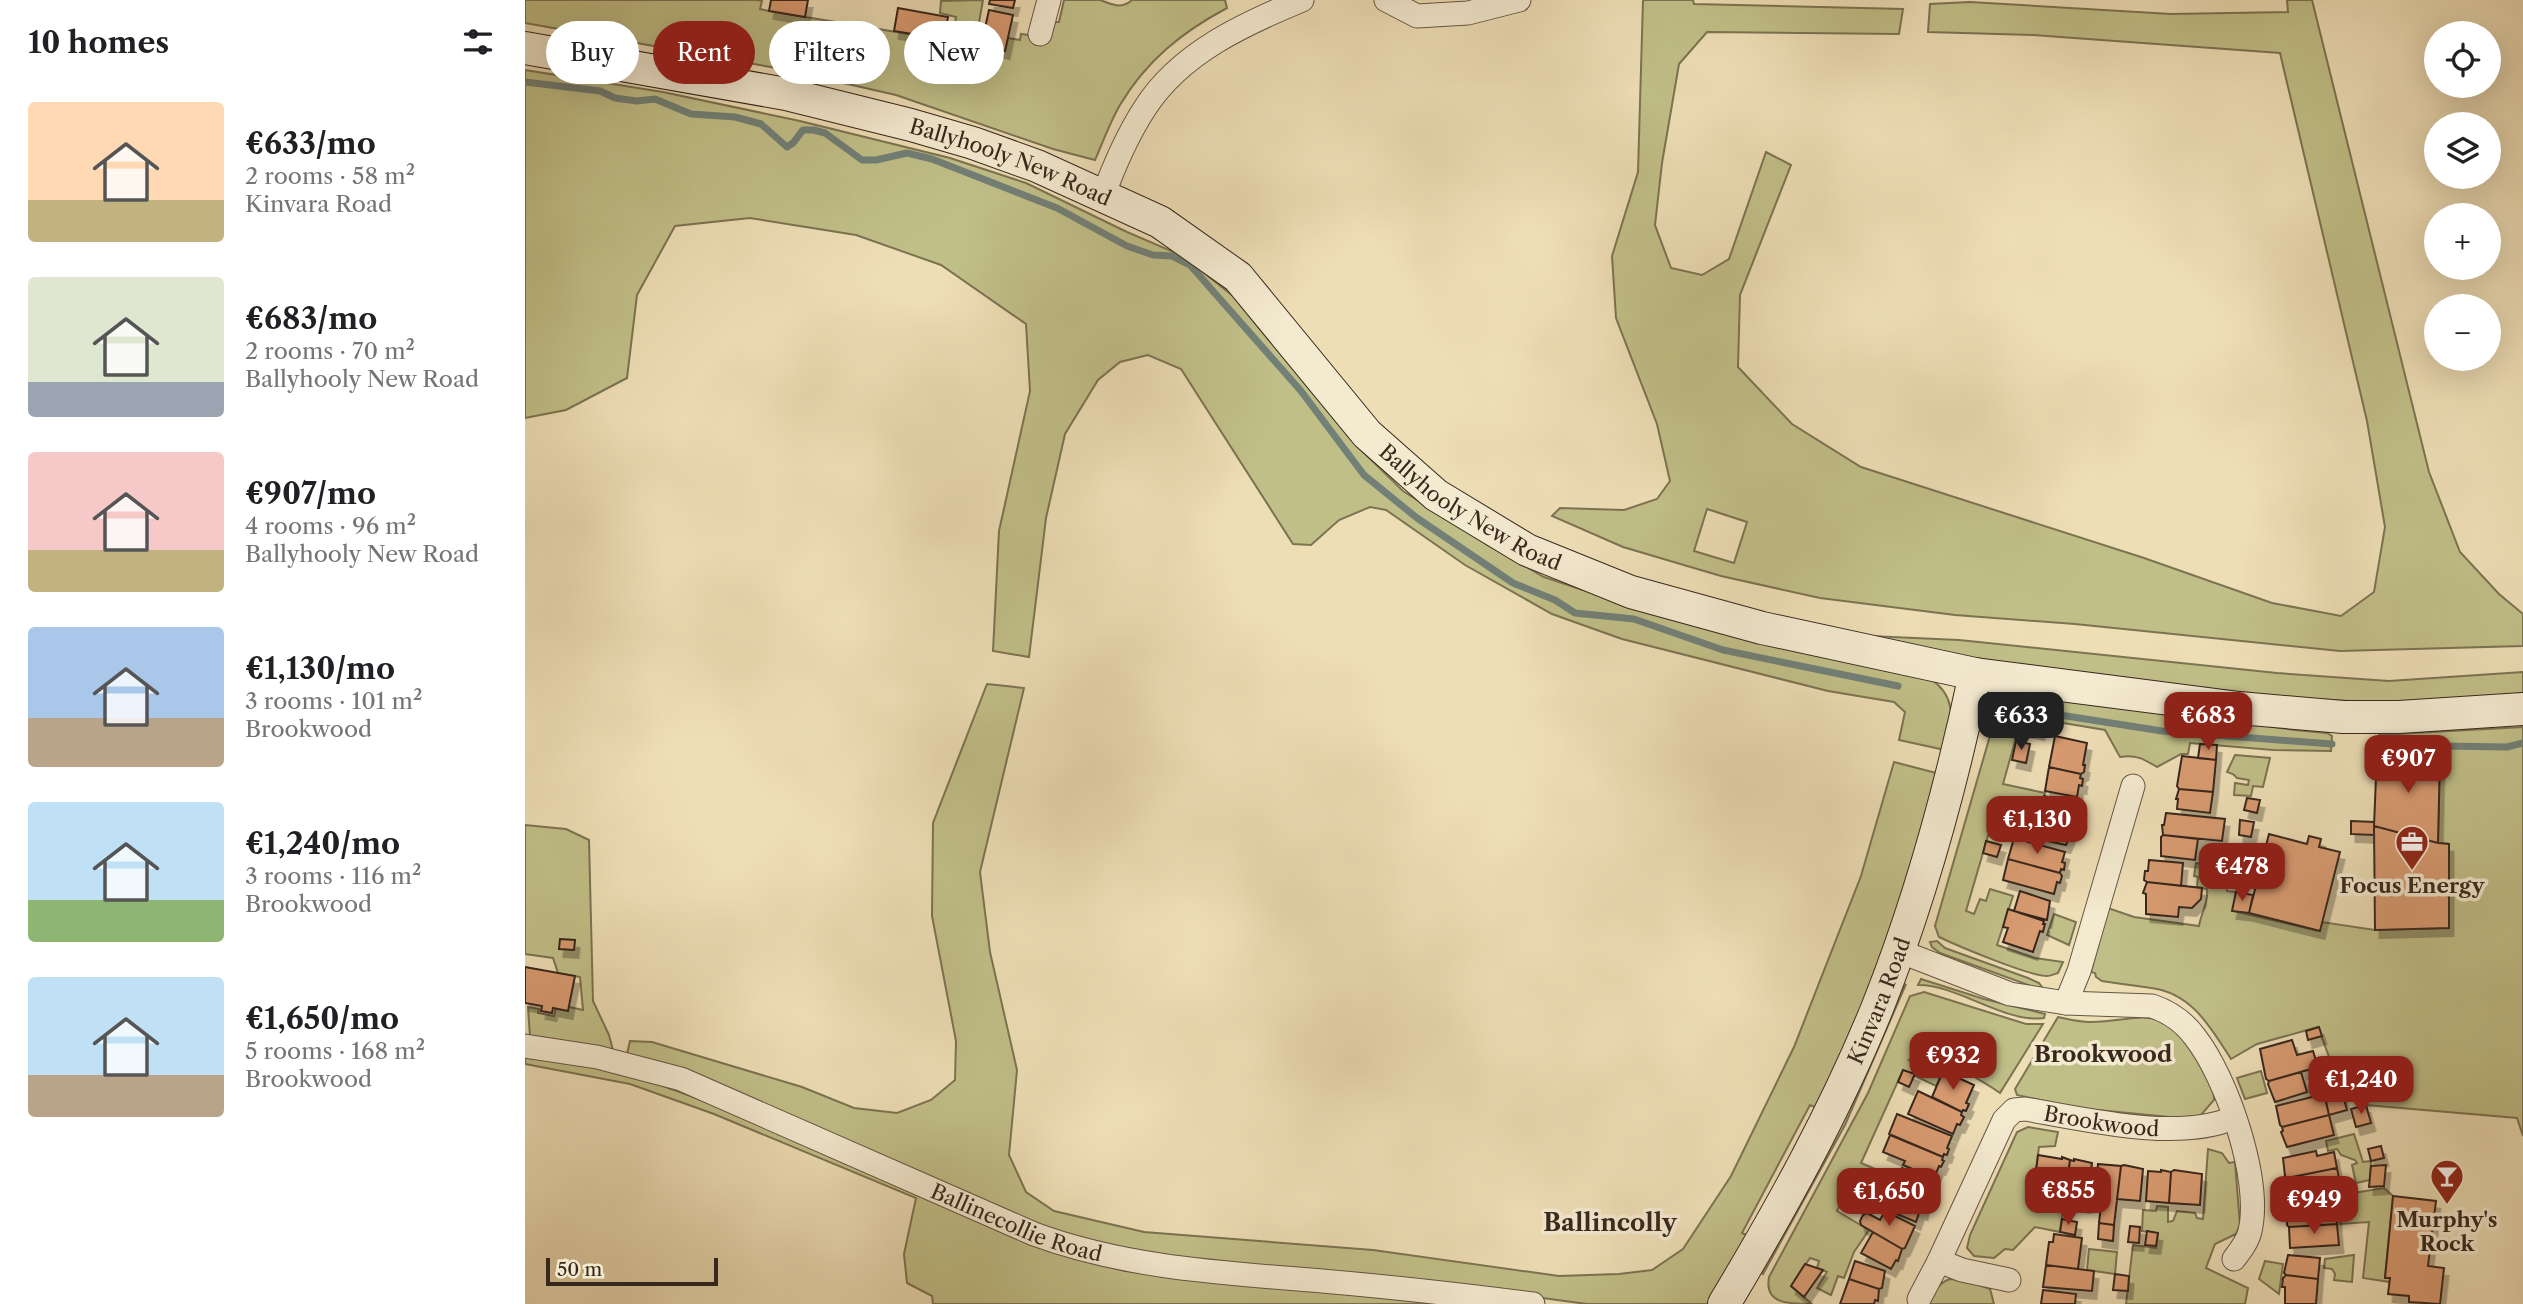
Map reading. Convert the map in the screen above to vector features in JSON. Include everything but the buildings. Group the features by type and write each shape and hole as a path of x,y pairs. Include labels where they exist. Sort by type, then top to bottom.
{"main road":[{"name":"Ballyhooly New Road","path":"525,48 786,94 911,125 973,143 1024,162 1160,222 1238,277 1367,434 1436,495 1527,550 1632,592 1762,628 1975,674 2239,708 2343,717 2399,717 2523,709"},
{"name":"Kinvara Road","path":"1732,1301 1799,1174 1877,1008 1919,893 1947,797 1975,674"}],"street":[{"path":"1040,34 1049,0"},
{"path":"1103,195 1145,108 1186,62 1256,8 1302,0"},
{"path":"1386,0 1417,16 1468,13 1519,0"},
{"path":"2066,1003 2086,948 2133,786"},
{"path":"1899,951 2010,993 2066,1003 2152,1006 2165,1010 2181,1021 2210,1059 2248,1164 2253,1211 2250,1233 2234,1259"},
{"name":"Ballinecollie Road","path":"525,1046 597,1057 681,1079 1062,1245 1168,1268 1401,1288 1533,1304"},
{"name":"Brookwood","path":"1919,1299 2004,1120 2014,1110 2025,1109 2100,1121 2193,1129 2233,1118"},
{"path":"1939,1261 1962,1270 2009,1280"}],"shaded area":[{"path":"525,0 757,0 762,1 760,9 830,21 769,21 769,67 755,64 755,21 653,21 653,46 639,43 639,21 546,21 546,27 525,23"},
{"path":"983,0 979,21 955,21 956,17 940,13 941,1"},
{"path":"1064,0 1100,0 1120,5 1132,0 1225,0 1227,8 1180,38 1141,75 1116,112 1095,160 1053,149 896,95 848,84 890,84 890,31 904,33 904,84 1004,84 1004,51 1008,38 1020,40 1021,34 1049,38 1052,22 1059,22"},
{"path":"1643,0 1693,0 1694,4 1903,9 1899,34 1707,32 1679,64 1662,163 1655,225 1671,268 1702,275 1729,259 1766,152 1791,165 1740,295 1738,367 1792,424 1861,467 2144,558 2272,603 2341,616 2374,592 2385,527 2367,421 2280,53 2033,35 1928,32 1930,4 1970,2 2171,14 2288,12 2287,0 2312,0 2429,472 2460,552 2499,594 2523,614 2523,646 2340,651 2075,624 1955,615 1820,598 1721,576 1623,547 1552,516 1560,508 1624,510 1657,499 1670,481 1657,424 1616,318 1612,256 1638,172","holes":["1707,509 1747,522 1734,563 1694,551"]},
{"path":"525,70 546,73 546,84 613,84 800,121 950,158 1026,183 1183,256 1233,296 1354,443 1403,491 1486,544 1544,577 1664,617 1923,676 1937,684 1948,699 1950,734 1945,750 1899,740 1905,712 1894,702 1828,691 1622,639 1552,614 1465,565 1386,510 1370,507 1339,520 1311,545 1293,544 1181,369 1148,355 1120,362 1098,380 1065,434 1046,518 1029,657 993,651 999,531 1030,391 1026,324 941,265 856,235 750,218 675,226 637,295 627,378 566,410 525,418"},
{"path":"1848,635 1959,640 2277,673 2389,681 2523,672 2523,696 2407,704 2278,697 1983,662"},
{"path":"987,684 1024,688 980,872 990,952 1017,1070 1009,1155 1026,1192 1054,1211 1144,1232 1373,1250 1559,1276 1652,1270 1683,1249 1731,1176 1794,1047 1861,876 1894,762 1940,774 1890,944 1822,1110 1810,1105 1742,1233 1751,1237 1712,1304 1587,1304 1433,1283 1138,1253 1063,1237 627,1054 630,1041 652,1042 802,1087 854,1108 897,1113 931,1100 955,1080 956,1041 932,916 933,823"},
{"path":"2025,694 2327,733 2332,736 2331,751 2273,750 2190,743 2188,754 2181,754 2157,767 2139,758 2120,757 2105,730 2022,716 2003,784 2045,793 2042,803 2032,801 2029,814 2012,810 2013,801 1999,798 1966,911 1974,914 1980,899 1986,901 1990,889 2013,896 1997,945 2035,958 2063,962 2058,973 2038,975 1993,960 1939,937 1935,926 1996,715 2017,702 2024,701"},
{"path":"2523,727 2523,1136 2517,1118 2366,1105 2335,1073 2318,1027 2257,1044 2231,1059 2208,1024 2189,1004 2178,997 2151,988 2102,981 2091,972 2108,908 2134,917 2199,926 2207,889 2197,887 2198,877 2194,876 2196,863 2243,869 2239,882 2227,882 2227,891 2236,892 2233,911 2319,931 2322,922 2375,930 2449,928 2449,844 2438,843 2440,756 2377,753 2379,735"},
{"path":"2235,755 2270,758 2263,787 2253,786 2251,796 2234,795 2235,783 2248,785 2249,780 2237,778 2227,772"},
{"path":"525,825 566,829 589,840 593,1001 613,1050 530,1037 528,1007 539,1009 538,1013 554,1016 556,1008 583,1010 580,977 558,973 553,958 525,954"},
{"path":"2054,914 2076,922 2069,945 2047,935"},
{"path":"1937,941 1945,948 2039,983 2045,991 1940,953 1930,942"},
{"path":"1921,979 1984,999 2045,1014 2044,1018 2014,1015 1933,986 1918,985"},
{"path":"1906,984 1845,1125 1763,1274 1760,1272 1897,995"},
{"path":"1924,992 2026,1024 2043,1024 2000,1093 1943,1061 1925,1055 1909,1060 1942,1074 1936,1086 1903,1070 1861,1163 1894,1177 1880,1209 1847,1192 1837,1211 1869,1230 1854,1252 1844,1278 1838,1276 1831,1295 1817,1288 1827,1272 1817,1268 1819,1261 1810,1258 1791,1286 1812,1304 1780,1301 1770,1293 1769,1277 1868,1093 1910,996"},
{"path":"2058,1017 2086,1022 2137,1018 2159,1021 2181,1038 2198,1060 2210,1082 2214,1100 2201,1115 2190,1119 2077,1108 2017,1095 2015,1089"},
{"path":"525,1054 595,1066 652,1082 713,1104 1039,1247 1125,1271 1427,1301 1427,1304 933,1304 932,1296 907,1283 904,1254 916,1198 714,1114 630,1084 525,1064"},
{"path":"2261,1071 2267,1093 2245,1099 2237,1078"},
{"path":"2028,1127 2058,1132 2055,1146 2039,1147 2034,1187 2043,1188 2045,1199 2064,1202 2060,1232 2035,1227 2013,1250 2005,1249 1994,1258 1974,1256 1967,1248 1970,1235 2017,1132"},
{"path":"2354,1134 2363,1162 2371,1161 2370,1180 2356,1183 2352,1165 2357,1163 2355,1160 2341,1155 2337,1149 2328,1151 2326,1141"},
{"path":"2208,1149 2222,1153 2229,1163 2235,1162 2240,1225 2236,1234 2215,1244 2206,1268 2248,1288 2245,1304 2126,1304 2133,1245 2156,1248 2158,1233 2142,1231 2143,1210 2156,1211 2157,1206 2168,1207 2168,1222 2173,1221 2177,1211 2195,1213 2197,1218 2203,1219"},
{"path":"2384,1188 2393,1196 2385,1277 2390,1278 2390,1282 2363,1278 2369,1222 2340,1224 2343,1207 2340,1201 2329,1202 2328,1197"},
{"path":"2089,1249 2117,1252 2115,1274 2087,1270"},
{"path":"2354,1255 2352,1282 2334,1280 2332,1269 2324,1268 2325,1259"},
{"path":"2265,1261 2283,1264 2279,1294 2259,1279"},
{"path":"1950,1279 1966,1280 1990,1289 1994,1304 1927,1304 1939,1286"}],"waterway":[{"path":"525,82 600,91 615,98 637,101 655,99 691,114 735,117 761,124 787,147 803,130 814,130 825,133 862,160 876,160 907,153 932,159 1057,208 1127,246 1153,255 1172,256 1190,265 1301,391 1364,475 1417,518 1513,583 1555,600 1575,613 1634,619 1723,650 1898,686"},
{"path":"2047,713 2162,731 2332,744"},
{"path":"2377,745 2507,747 2523,743"}],"place":[{"name":"Focus Energy","path":"2412,872"},
{"name":"Murphy's Rock","path":"2447,1206"}],"district":[{"name":"Brookwood","path":"2103,1054"},
{"name":"Ballincolly","path":"1610,1222"}]}
